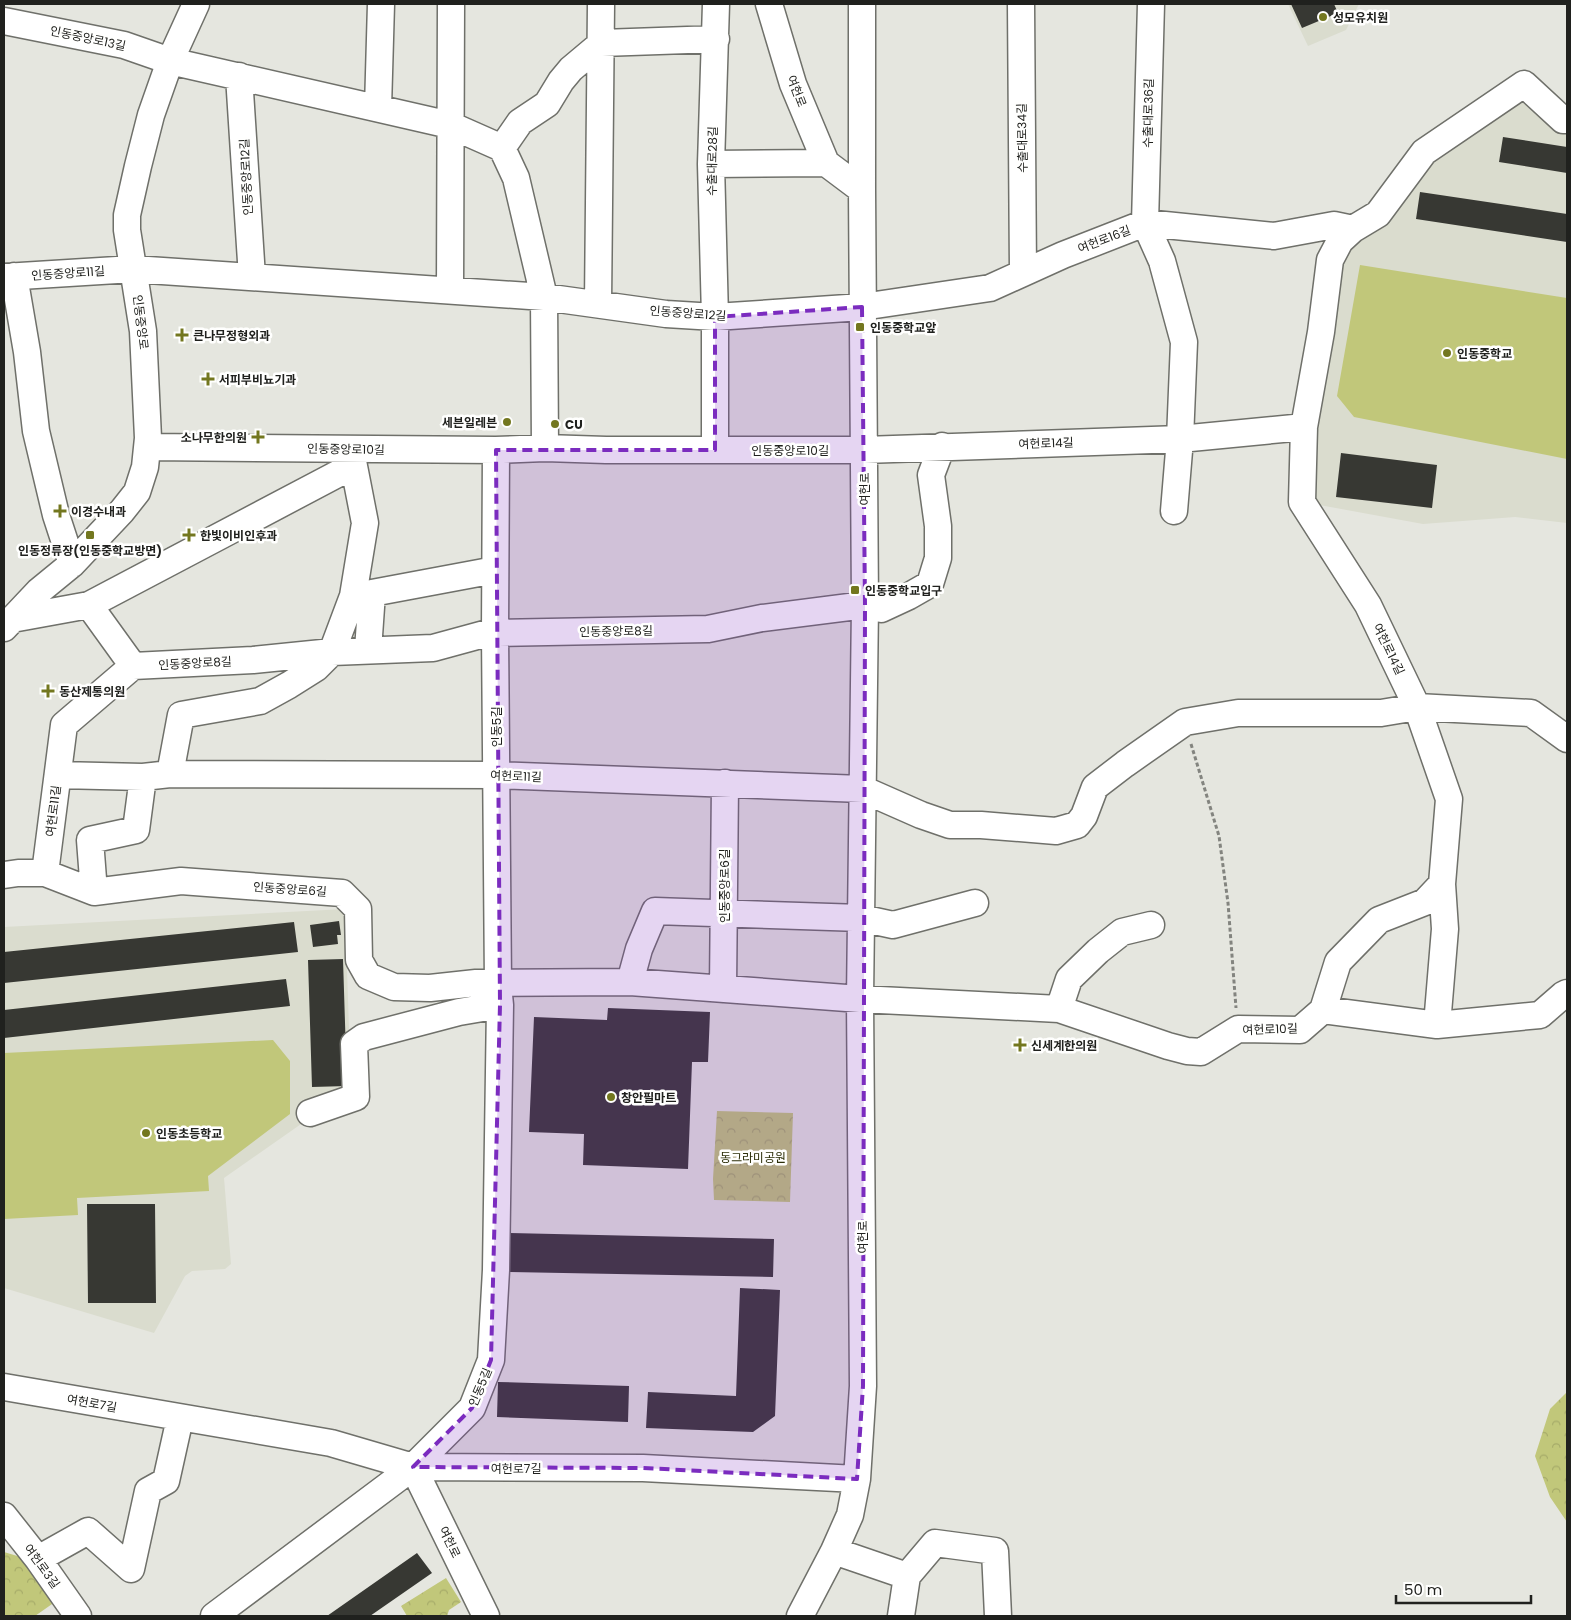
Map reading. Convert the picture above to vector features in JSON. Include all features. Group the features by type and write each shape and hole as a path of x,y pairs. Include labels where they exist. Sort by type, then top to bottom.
{"street":[{"name":"인동중앙로","path":"8,623 39,591 72,564 122,511 137,492 145,468 147,447 143,331 127,230 127,215 151,115 170,61 196,4"},
{"path":"378,108 381,4"},
{"path":"450,290 451,4"},
{"path":"598,304 602,4"},
{"name":"수출대로28길","path":"715,318 711,164 716,4"},
{"name":"여헌로","path":"769,4 793,84 826,163"},
{"name":"여헌로","path":"800,1616 834,1552 850,1515 857,1479 863,1386 860,999 865,605 862,307 862,4"},
{"name":"수출대로34길","path":"1021,4 1023,273"},
{"name":"수출대로36길","path":"1146,223 1151,4"},
{"name":"인동중앙로13길","path":"4,20 124,45 170,61"},
{"path":"502,148 520,122 547,104 570,69 602,43 716,38"},
{"path":"170,61 450,125 502,148 516,178 544,297 545,448"},
{"name":"인동중앙로12길","path":"240,76 252,277"},
{"path":"1304,427 1330,260 1340,242 1353,229 1378,214 1424,152 1524,84 1563,120 1567,120"},
{"path":"711,164 826,163 862,190"},
{"path":"1146,223 1162,260 1184,342 1180,438 1174,511"},
{"name":"여헌로16길","path":"862,307 990,288 1063,255 1146,223 1274,236 1334,225 1353,229"},
{"name":"인동중앙로12길","path":"133,269 544,297 666,314 715,318 862,307"},
{"name":"인동중앙로11길","path":"9,277 133,269"},
{"path":"9,277 27,352 36,431 56,515 72,564"},
{"path":"715,318 715,450"},
{"name":"여헌로14길","path":"864,450 1180,438 1304,427 1302,502 1368,605 1417,707 1449,799 1442,884 1445,929 1437,1025"},
{"path":"865,605 881,609 930,584 938,558 938,526 930,475 942,446"},
{"name":"인동중앙로10길","path":"147,447 354,452 545,448 864,450"},
{"name":"인동5길","path":"214,1616 413,1467 472,1408 491,1360 496,1270 499,994 495,633 496,450"},
{"name":"인동중앙로","path":"8,623 89,605 345,470 354,452"},
{"path":"170,774 181,715 260,701 316,668 332,652 353,596 365,524 354,452"},
{"path":"368,650 372,593 495,570"},
{"path":"58,775 64,725 133,666 89,605"},
{"name":"인동중앙로8길","path":"133,666 253,660 332,652 433,648 488,633 708,629 762,618 865,605"},
{"path":"862,789 921,815 950,825 980,825 1056,831 1077,825 1084,816 1095,787 1185,722 1238,713 1382,712 1417,707 1531,713 1567,738"},
{"name":"여헌로11길","path":"45,873 58,775 143,777 170,774 496,775 862,789"},
{"path":"94,892 90,840 136,830 143,777"},
{"name":"인동중앙로6길","path":"723,989 725,783"},
{"name":"인동중앙로6길","path":"4,875 45,873 94,892 181,881 342,893 358,909 360,960 368,976 394,987 430,988 476,983 499,994 630,982 860,999"},
{"path":"1442,884 1425,902 1379,920 1338,962 1322,1010 1437,1025 1540,1015 1563,995 1567,994"},
{"path":"630,982 639,950 655,911 861,918 893,925 975,904"},
{"path":"1059,1009 1069,979 1098,951 1122,932 1151,924"},
{"path":"310,1113 356,1097 354,1044 364,1037 459,1012 499,994"},
{"name":"여헌로10길","path":"860,999 1059,1009 1187,1051 1201,1052 1238,1029 1300,1030 1322,1010"},
{"name":"여헌로7길","path":"4,1387 331,1443 413,1467 643,1468 857,1479"},
{"path":"38,1558 88,1531 130,1569 148,1491 166,1481 180,1418"},
{"name":"여헌로","path":"413,1467 486,1616"},
{"name":"여헌로3길","path":"4,1516 38,1558 78,1616"},
{"path":"901,1616 907,1576 936,1543 995,1551 998,1616"},
{"path":"834,1552 907,1576"}],"path":[{"path":"1185,722 1202,785 1219,836 1228,902 1238,1029"}],"highlighted area":[{"path":"862,307 865,605 863,1386 857,1479 643,1468 413,1467 472,1408 491,1360 500,1005 496,450 715,450 715,317"}],"shaded area":[{"name":"성모유치원","path":"1288,4 1359,4 1346,30 1308,46"},
{"name":"인동중학교","path":"1524,96 1567,133 1567,523 1515,517 1423,524 1314,504 1314,434 1346,247 1373,233 1396,207 1427,159"},
{"name":"인동초등학교","path":"345,909 351,1089 224,1178 231,1264 225,1269 192,1271 185,1276 154,1333 4,1288 4,927"}],"green space":[{"path":"1360,265 1567,298 1567,459 1354,417 1337,396"},
{"path":"273,1040 290,1061 290,1114 208,1176 209,1191 77,1198 78,1215 4,1219 4,1053"},
{"name":"동그라미공원","path":"717,1111 793,1113 790,1202 714,1200 713,1179"},
{"path":"1567,1392 1567,1522 1550,1497 1535,1456 1550,1409"},
{"path":"4,1552 24,1558 55,1602 35,1616 4,1616"},
{"path":"446,1578 461,1602 449,1610 447,1616 407,1616 401,1606"}],"building":[{"path":"1291,4 1334,4 1338,13 1302,28"},
{"path":"1503,137 1567,147 1567,173 1499,162"},
{"path":"1420,192 1567,214 1567,242 1416,219"},
{"path":"1341,453 1437,465 1432,508 1336,497"},
{"path":"339,921 341,935 337,935 338,944 313,947 310,925"},
{"path":"294,922 298,952 4,983 4,952"},
{"path":"343,959 347,1086 312,1087 308,960"},
{"path":"286,979 290,1006 4,1038 4,1010"},
{"name":"창안필마트","path":"608,1008 710,1012 708,1062 692,1062 688,1169 583,1165 584,1134 529,1132 534,1017 607,1020"},
{"path":"87,1204 155,1204 156,1303 88,1303"},
{"path":"510,1233 774,1239 773,1277 510,1272"},
{"path":"740,1288 780,1290 775,1416 753,1432 646,1428 648,1392 736,1396"},
{"path":"498,1382 629,1386 628,1422 497,1417"},
{"path":"417,1553 432,1573 370,1616 327,1616"}],"place":[{"name":"성모유치원","path":"1323,17"},
{"name":"인동중학교앞","path":"860,327"},
{"name":"큰나무정형외과","path":"182,335"},
{"name":"인동중학교","path":"1447,353"},
{"name":"서피부비뇨기과","path":"208,379"},
{"name":"세븐일레븐","path":"507,422"},
{"name":"CU","path":"555,424"},
{"name":"소나무한의원","path":"258,437"},
{"name":"이경수내과","path":"60,511"},
{"name":"인동정류장(인동중학교방면)","path":"90,535"},
{"name":"한빛이비인후과","path":"189,535"},
{"name":"인동중학교입구","path":"855,590"},
{"name":"동산제통의원","path":"48,691"},
{"name":"신세계한의원","path":"1020,1045"},
{"name":"창안필마트","path":"611,1097"},
{"name":"인동초등학교","path":"146,1133"}]}
